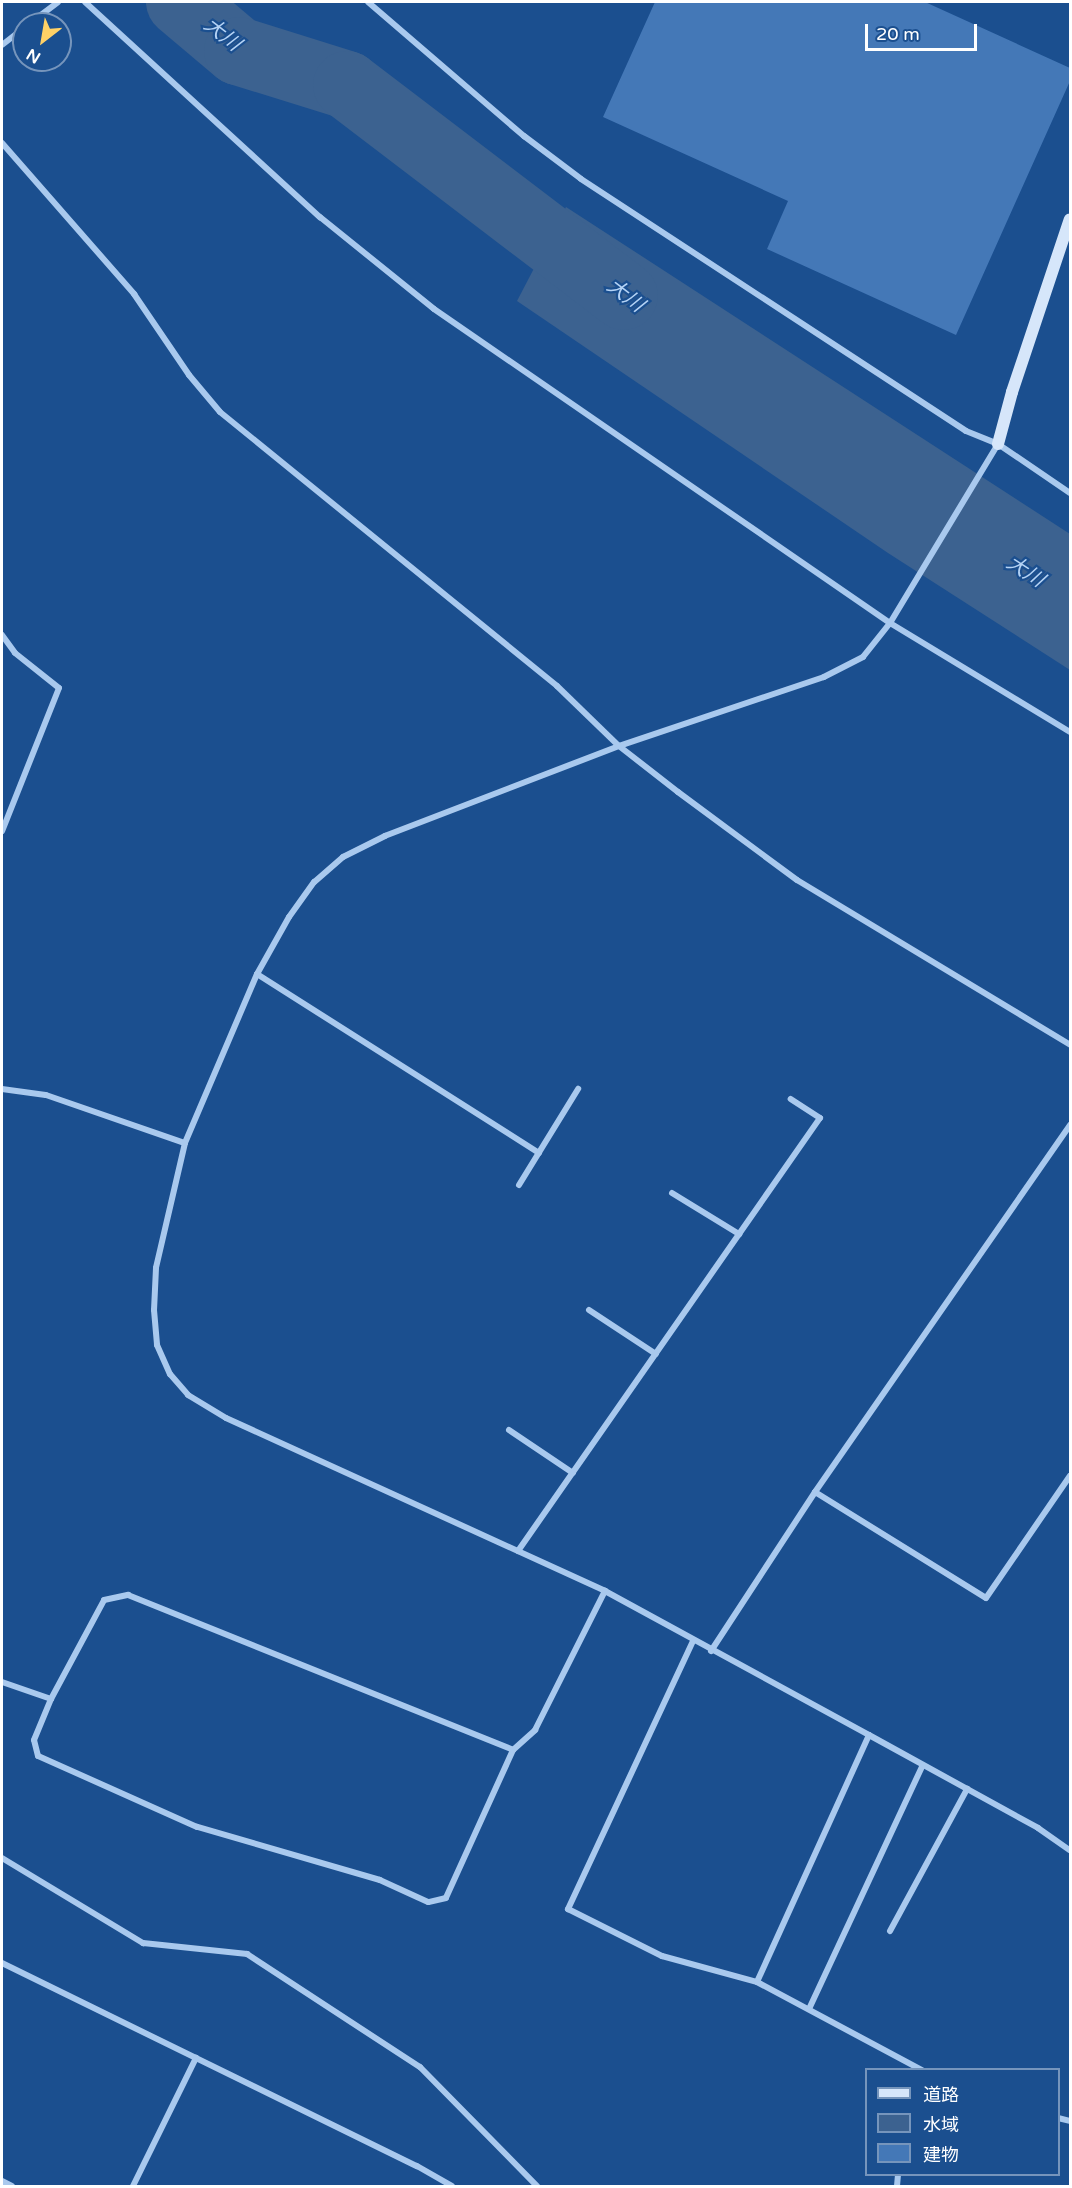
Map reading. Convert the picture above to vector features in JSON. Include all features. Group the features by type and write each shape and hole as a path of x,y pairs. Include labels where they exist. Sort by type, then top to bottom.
{"street":[{"path":"45,12 58,2"},
{"path":"85,2 321,217 434,309 890,623 1071,732"},
{"path":"368,2 524,136 581,179 966,431 998,444 1071,493"},
{"path":"2,143 134,294 189,375 220,412 557,686 619,746 797,880 1071,1045"},
{"path":"1071,219 1012,392 998,444 890,623 863,657 824,677 619,746 385,836 344,857 314,882 288,917 257,974 185,1143 156,1268 154,1310 157,1345 170,1374 188,1395 226,1418 605,1591 1038,1828 1071,1850"},
{"path":"2,635 15,653 59,688 2,831"},
{"path":"257,974 539,1152"},
{"path":"2,1089 46,1095 185,1143"},
{"path":"519,1185 578,1089"},
{"path":"518,1551 820,1118 790,1099"},
{"path":"711,1651 815,1492 1071,1125"},
{"path":"672,1193 739,1234"},
{"path":"589,1310 656,1354"},
{"path":"509,1431 573,1473"},
{"path":"815,1492 986,1598 1071,1476"},
{"path":"513,1750 128,1594 104,1600 51,1699 34,1740 38,1756 197,1827 380,1880 428,1902 446,1898 513,1750 535,1730 605,1591"},
{"path":"693,1641 568,1908 662,1956 756,1982 918,2068"},
{"path":"2,1682 51,1699"},
{"path":"756,1982 869,1735"},
{"path":"808,2009 923,1765"},
{"path":"890,1931 966,1789"},
{"path":"2,1858 143,1942 247,1954 420,2067 537,2187"},
{"path":"2,1963 417,2166 452,2187"},
{"path":"133,2187 196,2058"},
{"path":"2,2181 12,2187"}],"water":[{"path":"566,207 1070,534 1070,670 888,553 517,301"}],"building":[{"path":"655,2 925,2 1070,68 1070,81 956,335 767,249 788,201 603,117"}],"waterway":[{"name":"大川","path":"180,2 238,51 347,85 624,296"}]}
